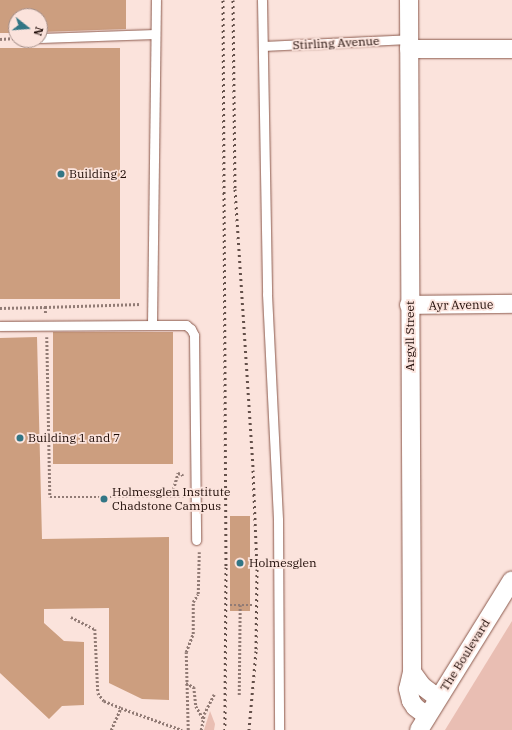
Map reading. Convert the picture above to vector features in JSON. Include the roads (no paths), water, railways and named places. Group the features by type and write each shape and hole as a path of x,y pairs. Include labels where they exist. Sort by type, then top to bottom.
{"street":[{"name":"Argyll Street","path":"409,0 409,305 412,672 408,689 409,696 423,723"},
{"name":"Stirling Avenue","path":"409,44 512,49"},
{"name":"Ayr Avenue","path":"409,305 512,304"},
{"name":"The Boulevard","path":"423,723 512,580"},
{"path":"412,672 422,686 438,698"}],"lane":[{"path":"152,325 156,0"},
{"path":"262,0 267,294 278,520 280,730"},
{"path":"48,38 155,34"},
{"name":"Stirling Avenue","path":"263,46 409,44"},
{"path":"0,326 186,325 191,329 194,335 196,540"}],"railway":[{"path":"223,0 226,567 225,730"},
{"path":"233,0 235,189 253,470 257,569 256,651 249,730"}],"place":[{"name":"Building 2","path":"61,174"},
{"name":"Building 1 and 7","path":"20,438"},
{"name":"Holmesglen Institute Chadstone Campus","path":"104,499"},
{"name":"Holmesglen","path":"240,563"}]}
